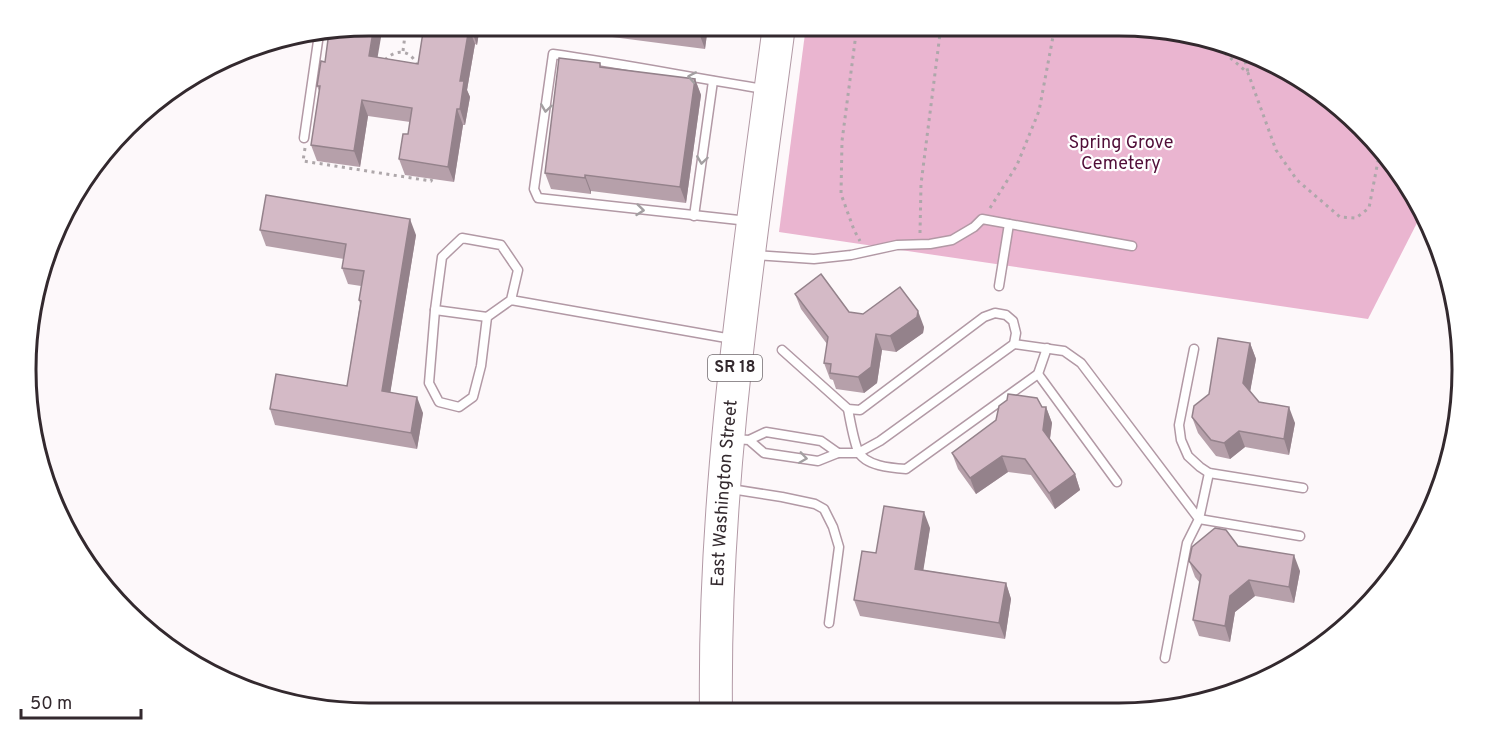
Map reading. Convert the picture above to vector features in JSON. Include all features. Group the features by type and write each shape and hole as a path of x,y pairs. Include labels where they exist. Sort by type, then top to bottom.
{"highway":[{"name":"East Washington Street","path":"716,703 717,585 724,488 739,439 739,340 778,36"}],"lane":[{"path":"304,138 318,40"},
{"path":"754,222 538,198 534,189 553,54 631,65 770,90"},
{"path":"694,216 713,81"},
{"path":"749,255 814,259 851,255 897,245 952,240 974,227 982,219 1132,246"},
{"path":"999,286 1009,224"},
{"path":"435,310 488,317 511,300 518,270 501,245 462,238 442,257 435,310 429,383 440,402 459,407 473,397 481,366 488,317"},
{"path":"511,300 739,340"},
{"path":"739,439 764,453 818,460 838,453 858,453 880,441 1014,344 1017,333 1013,321 1006,315 995,313 984,317 860,410 848,408 833,397 782,350"},
{"path":"1014,344 1064,351 1081,363 1199,519 1300,536"},
{"path":"848,408 858,453 884,467 906,469 1038,374 1047,348"},
{"path":"1194,349 1179,425 1181,440 1188,456 1209,473 1303,488"},
{"path":"1038,374 1117,482"},
{"path":"739,439 766,432 822,441 838,453"},
{"path":"1165,658 1187,543 1199,519 1209,473"},
{"path":"724,488 782,497 815,504 824,509 839,547 829,623"}],"path":[{"path":"402,51 405,36"},
{"path":"856,36 842,141 841,194 854,231 866,252"},
{"path":"919,244 921,184 940,36"},
{"path":"982,219 1017,165 1039,111 1053,36"},
{"path":"382,67 390,54 402,51 412,56 417,62 418,69"},
{"path":"1226,54 1248,73"},
{"path":"1245,61 1276,150 1297,180 1340,217 1356,218 1369,208 1378,160"},
{"path":"304,138 306,141 303,161 431,181 432,179"}],"green space":[{"name":"Spring Grove Cemetery","path":"805,36 1118,36 1162,39 1205,47 1266,70 1322,105 1354,134 1383,166 1418,221 1368,319 779,232"}],"building":[{"path":"372,36 369,56 418,64 422,36 468,36 460,81 464,81 460,109 457,109 448,167 399,159 403,134 408,134 412,108 362,100 354,151 311,145 320,86 317,86 321,61 325,62 328,39"},
{"path":"559,58 600,63 600,67 695,79 680,187 585,175 585,178 545,173"},
{"path":"266,195 410,219 382,391 417,397 411,433 270,409 276,374 347,386 364,271 342,268 346,244 260,230"},
{"path":"821,274 849,312 863,314 900,287 918,311 917,317 890,336 876,334 871,367 858,377 830,373 831,364 824,363 828,337 795,294"},
{"path":"1218,338 1250,343 1243,383 1259,402 1289,407 1284,439 1239,431 1224,443 1211,440 1192,417 1194,406 1209,394"},
{"path":"1008,394 1037,398 1042,407 1046,407 1043,430 1075,474 1049,493 1025,459 1002,456 970,478 952,453 996,420 999,406 1007,400"},
{"path":"884,506 924,512 915,569 1006,583 999,623 854,600 862,551 876,553"},
{"path":"1215,528 1226,530 1238,546 1294,555 1289,587 1249,580 1230,596 1225,626 1193,620 1201,575 1189,561 1192,547"}]}
